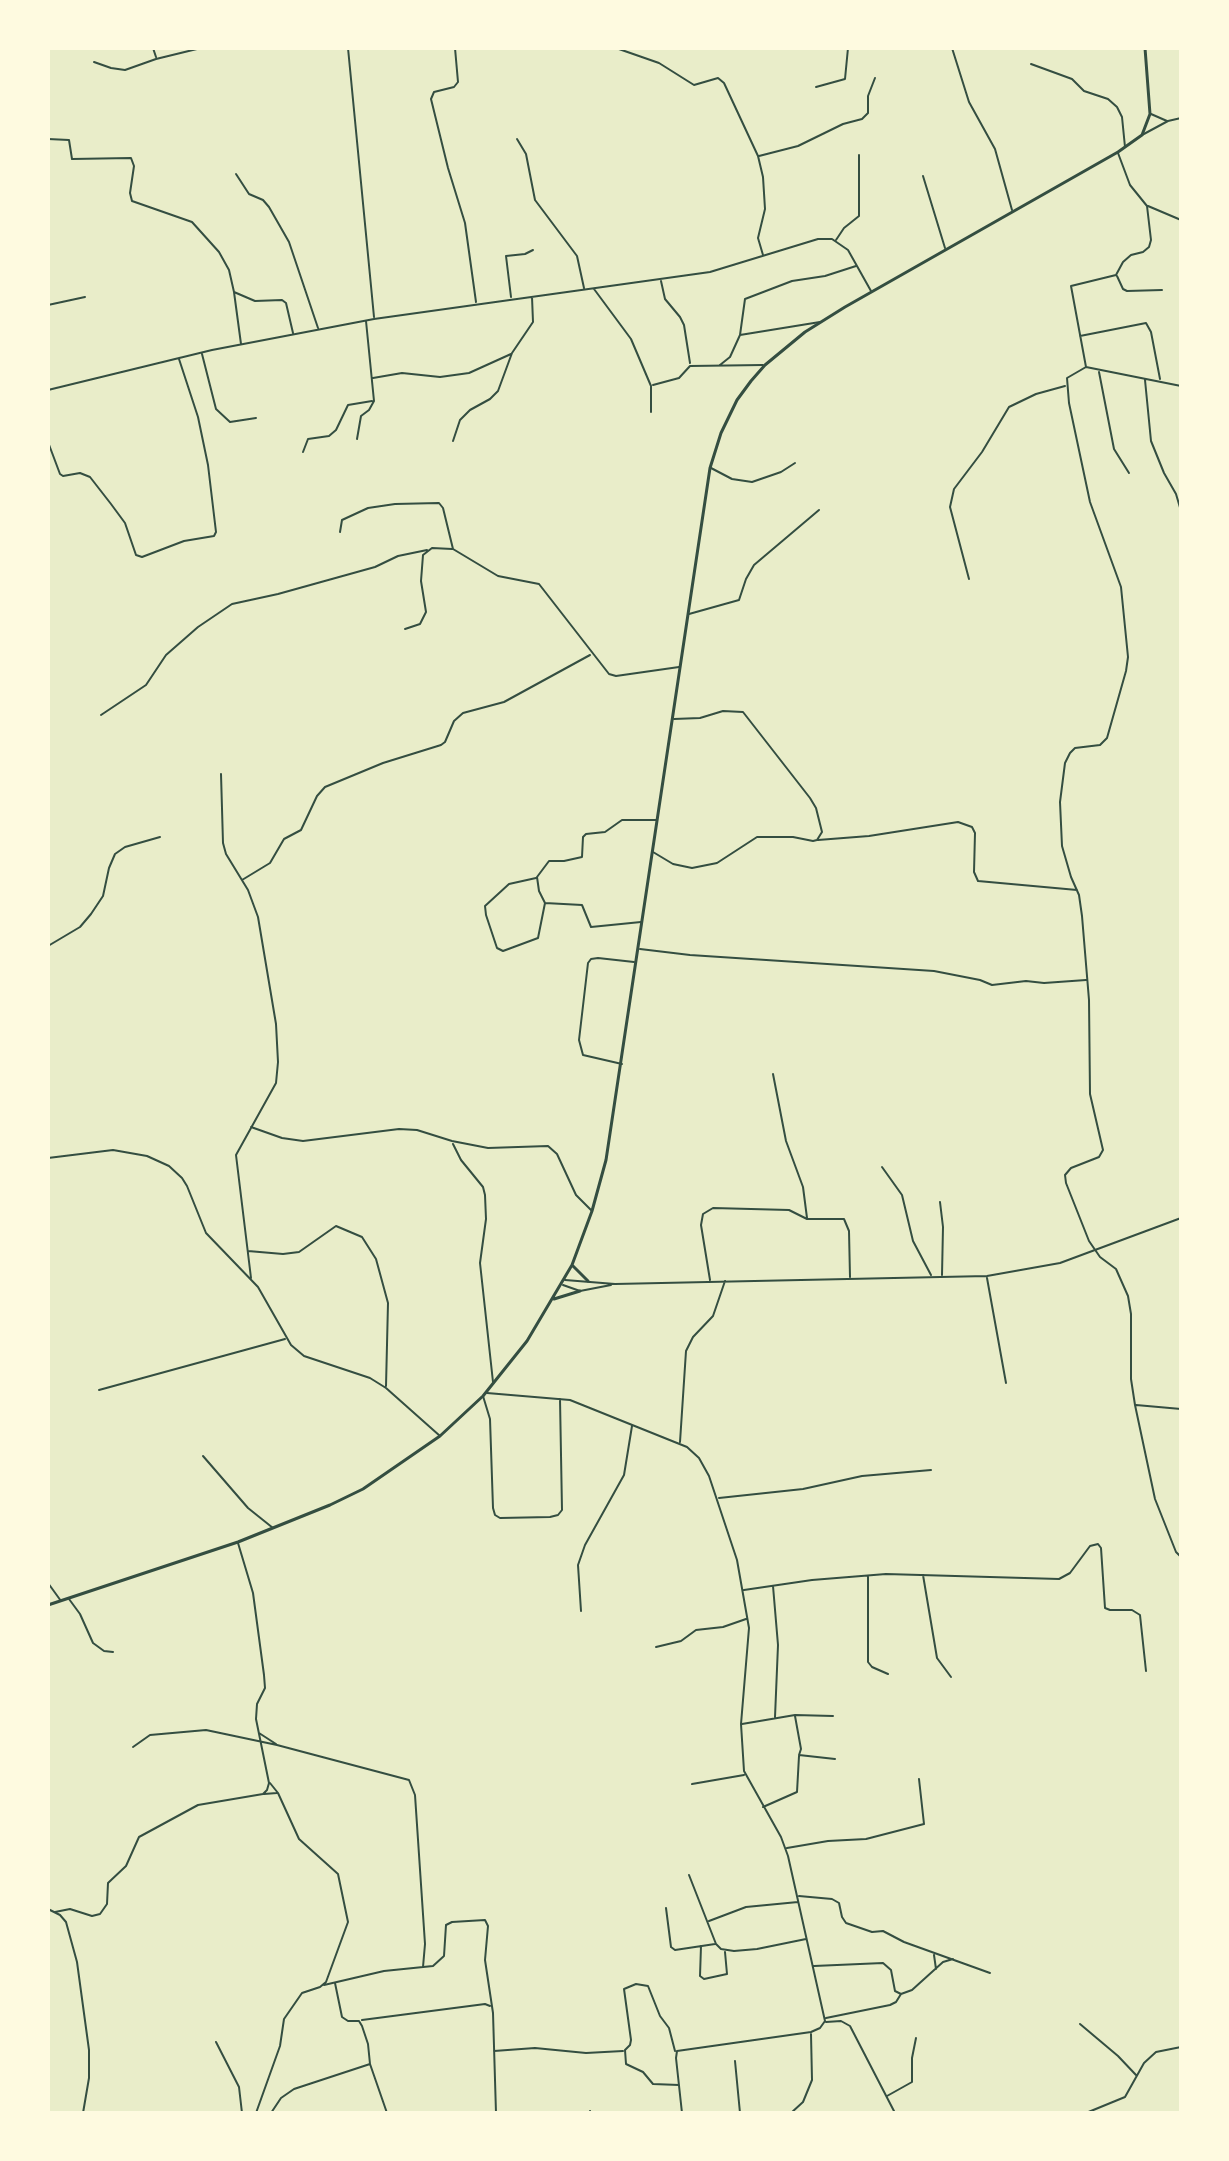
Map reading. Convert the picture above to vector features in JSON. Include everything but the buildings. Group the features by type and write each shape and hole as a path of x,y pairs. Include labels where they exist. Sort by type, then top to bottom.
{"main road":[{"path":"48,1605 238,1542 363,1489 440,1436 485,1394 527,1341 572,1265 606,1160 710,468 721,433 737,400 765,365 821,322 1125,148 1142,135 1150,114 1145,48"},
{"path":"572,1265 588,1281"},
{"path":"554,1299 580,1291"}],"street":[{"path":"153,48 156,59"},
{"path":"94,62 125,70 201,48"},
{"path":"348,48 374,319"},
{"path":"455,48 457,84 434,92 431,99 465,223 476,303"},
{"path":"616,48 659,63 694,85 718,78 722,80 758,156 763,177 765,209 758,238 764,257"},
{"path":"816,87 845,79 848,48"},
{"path":"952,48 969,102 995,149 1013,211"},
{"path":"1031,64 1072,79 1084,91 1108,99 1117,107 1121,112 1125,148"},
{"path":"758,156 798,146 843,124 862,119 868,113 868,96 875,78"},
{"path":"1150,114 1168,121"},
{"path":"1142,135 1168,121 1181,118"},
{"path":"48,139 69,140 72,159 131,158 134,166 130,193 132,201 192,222 225,260 234,292 241,344"},
{"path":"517,139 526,154 535,200 577,256 585,289"},
{"path":"1118,152 1130,185 1147,206 1181,220"},
{"path":"835,241 844,228 859,216 859,155"},
{"path":"236,174 251,196 267,203 289,242 318,329"},
{"path":"923,176 946,249"},
{"path":"1086,367 1071,286 1116,275 1123,262 1149,247 1147,206"},
{"path":"48,390 241,344 366,320 710,272 809,240 826,238 848,250 871,292"},
{"path":"512,298 506,256 533,250"},
{"path":"720,365 730,357 740,335 743,302 750,296 792,281 825,276 857,266"},
{"path":"1116,275 1127,291 1162,290"},
{"path":"651,386 679,378 690,366 684,325 665,299 661,280"},
{"path":"593,288 631,339 651,386 651,412"},
{"path":"234,292 255,301 282,300 286,303 293,334"},
{"path":"453,441 460,420 498,391 512,353 533,322 532,296"},
{"path":"48,305 85,297"},
{"path":"357,439 361,416 374,401 366,320"},
{"path":"740,335 821,322"},
{"path":"1080,336 1148,324 1160,380"},
{"path":"202,353 216,409 230,422 256,418"},
{"path":"373,378 402,373 440,377 469,373 512,353"},
{"path":"48,442 60,474 80,473 90,477 125,523 136,555 142,557 184,541 214,536 216,532 205,451 179,358"},
{"path":"690,366 765,365"},
{"path":"1181,386 1086,367 1069,376 1066,385 1090,502 1121,587 1128,657 1107,738 1100,745 1075,748 1065,763 1060,826 1082,916 1090,1023 1090,1094 1103,1150 1099,1157 1071,1168 1065,1178 1089,1241 1116,1269 1128,1296 1135,1405 1155,1499 1176,1552 1181,1557"},
{"path":"1099,371 1114,449 1129,473"},
{"path":"1145,379 1151,441 1181,511"},
{"path":"969,579 950,507 954,489 982,452 1009,407 1036,394 1066,385"},
{"path":"303,452 308,439 329,436 336,430 348,405 374,401"},
{"path":"710,468 732,479 752,482 781,472 795,463"},
{"path":"340,532 342,520 368,508 439,503 453,549"},
{"path":"688,614 739,600 754,565 819,510"},
{"path":"101,715 146,685 166,655 198,627 232,604 278,594 375,567 398,556 427,550 453,549 498,576 539,584 609,674 616,676 680,666"},
{"path":"405,629 420,624 426,612 421,565 427,550"},
{"path":"242,880 270,863 284,839 301,830 312,804 325,787 383,763 441,745 454,721 463,713 504,702 591,654"},
{"path":"672,719 700,718 737,710 748,716 816,808 822,827 817,840"},
{"path":"221,774 223,843 254,907 263,936 276,1014 278,1047 276,1083 237,1150 251,1278"},
{"path":"537,877 545,903 538,938 503,951 497,948 485,906 509,884 537,877 549,861 582,857 583,837 586,834 605,832 622,820 658,820"},
{"path":"653,852 673,864 692,868 717,863 757,837 817,840 869,836 958,822 972,827 975,833 974,872 981,883 1077,890"},
{"path":"48,946 80,927 91,914 103,896 115,854 125,847 160,837"},
{"path":"545,903 582,905 591,927 643,922"},
{"path":"639,948 700,956 934,971 992,985 1087,980"},
{"path":"622,1064 586,1057 581,1052 579,1040 588,963 598,958 637,963"},
{"path":"773,1074 786,1141 803,1187 807,1219"},
{"path":"251,1127 282,1138 303,1141 399,1129 417,1130 488,1148 548,1146 557,1154 576,1195 592,1211"},
{"path":"452,1141 461,1160 483,1187 485,1195 486,1219 480,1263 494,1383"},
{"path":"48,1158 113,1150 161,1161 182,1178 212,1241 251,1278 286,1338 304,1356 356,1372 386,1388 440,1436"},
{"path":"882,1167 902,1195 913,1241 932,1277"},
{"path":"940,1202 942,1277"},
{"path":"711,1282 701,1225 705,1211 713,1208 789,1210 807,1219 836,1217 847,1222 850,1279"},
{"path":"563,1282 615,1284 987,1276 1031,1270 1096,1251 1181,1218"},
{"path":"248,1251 299,1252 336,1226 362,1237 376,1259 388,1303 386,1388"},
{"path":"987,1276 1006,1383"},
{"path":"680,1443 686,1351 693,1337 713,1316 725,1281"},
{"path":"563,1282 580,1291 615,1284"},
{"path":"99,1390 286,1338"},
{"path":"560,1398 562,1510 550,1517 504,1518 495,1515 490,1419 485,1394 560,1398 680,1443 699,1458 718,1498 732,1539 748,1619 741,1724 745,1774 786,1849 825,2020 820,2028 811,2032 676,2052"},
{"path":"1135,1405 1181,1409"},
{"path":"581,1611 578,1565 585,1545 624,1475 633,1424"},
{"path":"203,1456 248,1508 274,1528"},
{"path":"718,1498 803,1489 862,1476 931,1470"},
{"path":"238,1542 253,1596 264,1675 265,1688 257,1708 269,1783 278,1793 295,1834 336,1871 340,1880 347,1925 324,1985"},
{"path":"743,1590 868,1575 1059,1579 1070,1573 1090,1546 1098,1544 1101,1548 1105,1608 1132,1610 1140,1615 1146,1671"},
{"path":"923,1574 937,1658 951,1677"},
{"path":"868,1575 868,1662 888,1674"},
{"path":"48,1583 61,1601"},
{"path":"773,1584 778,1645 775,1717"},
{"path":"69,1598 93,1643 104,1651 113,1652"},
{"path":"656,1647 681,1641 696,1630 723,1627 748,1619"},
{"path":"763,1807 797,1792 801,1749 795,1715"},
{"path":"741,1724 795,1715 833,1716"},
{"path":"133,1747 150,1735 201,1730 277,1745 412,1783 422,1891 423,1967"},
{"path":"259,1733 277,1745"},
{"path":"799,1755 812,1759 835,1759"},
{"path":"692,1784 745,1774"},
{"path":"786,1849 828,1841 866,1839 924,1824 919,1779"},
{"path":"263,1794 269,1783"},
{"path":"55,1912 70,1909 92,1916 100,1914 107,1904 108,1883 126,1866 139,1837 198,1805 278,1793"},
{"path":"689,1875 716,1944 725,1951 757,1949 808,1939"},
{"path":"798,1896 837,1900 846,1923 872,1932 883,1931 894,1938 990,1973"},
{"path":"709,1921 746,1907 799,1902"},
{"path":"666,1908 671,1947 675,1950 716,1944"},
{"path":"48,1909 66,1922 72,1938 88,2033 89,2064 83,2113"},
{"path":"256,2113 280,2046 284,2019 302,1993 379,1972 437,1964 444,1956 444,1930 448,1923 485,1920 488,1926 485,1960 491,2006 496,2113"},
{"path":"701,1946 700,1976 704,1979 727,1974 725,1951"},
{"path":"934,1953 936,1970"},
{"path":"825,2020 890,2005 943,1962 954,1959"},
{"path":"813,1966 883,1963 891,1970 895,1991 901,1994"},
{"path":"335,1983 342,2017 348,2021 485,2004 491,2006"},
{"path":"492,2052 535,2048 586,2053 625,2050 631,2040 623,1990 642,1983 651,1991 660,2016 669,2028 676,2052 682,2113"},
{"path":"485,2004 488,1996"},
{"path":"825,2020 841,2021 850,2026 895,2113"},
{"path":"359,2021 387,2113"},
{"path":"1080,2024 1137,2076"},
{"path":"791,2113 803,2102 812,2080 811,2032"},
{"path":"886,2097 912,2082 916,2038"},
{"path":"216,2042 239,2087 242,2113"},
{"path":"1086,2113 1125,2097 1144,2063 1156,2052 1181,2047"},
{"path":"625,2050 627,2065 643,2072 653,2084 679,2085"},
{"path":"735,2061 740,2113"},
{"path":"271,2113 281,2098 294,2089 370,2064"}]}
